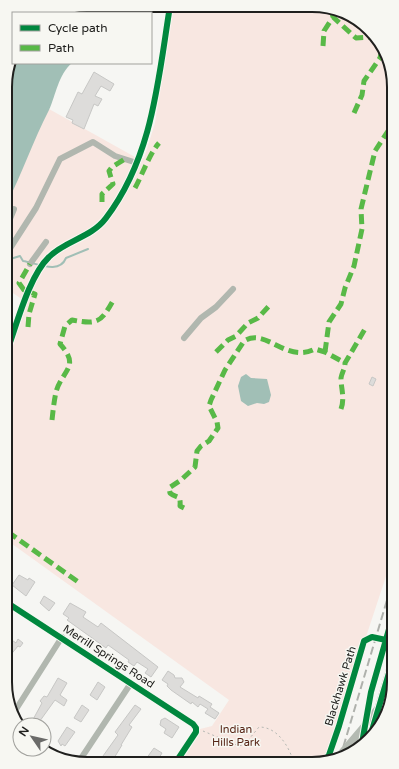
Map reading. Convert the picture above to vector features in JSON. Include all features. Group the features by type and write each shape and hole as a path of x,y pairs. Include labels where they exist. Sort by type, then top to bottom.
{"main road":[{"path":"373,726 387,680"},
{"path":"346,749 384,701"}],"street":[{"path":"12,336 24,301 42,266 55,252 95,230 102,224 121,195 137,163 149,130 169,12"},
{"path":"12,245 36,208 60,159 93,142 115,156 137,163"},
{"path":"12,213 14,209"},
{"path":"31,263 46,242"},
{"path":"184,338 201,318 216,307 233,289"},
{"name":"Merrill Springs Road","path":"12,606 131,682 193,724 196,729"},
{"path":"17,708 62,637"},
{"path":"82,757 131,682"},
{"path":"179,757 196,729"}],"path":[{"path":"196,729 239,746 246,744 258,727 267,729 287,743 292,757"}],"green space":[{"name":"Indian Hills Park","path":"172,12 327,13 354,25 368,38 379,54 386,72 387,573 326,756 184,757 200,733 200,729 212,726 229,700 12,544 12,348 26,302 12,292 12,191 33,141 49,109 135,157 144,158 155,123"}],"shaded area":[{"path":"16,64 71,64 60,79 49,110 12,192 12,87 13,72"},
{"path":"246,374 251,378 267,379 271,395 269,402 264,404 257,403 248,406 241,401 238,386 241,377"}],"building":[{"path":"94,72 114,84 110,91 101,86 95,96 102,99 98,106 94,104 84,129 72,123 73,120 66,117 78,92 82,94"},
{"path":"372,377 376,379 373,386 369,384"},
{"path":"19,575 28,580 29,578 35,582 26,596 12,585"},
{"path":"44,596 55,603 49,611 40,603"},
{"path":"70,603 86,612 83,617 98,627 101,623 158,667 151,677 145,673 148,669 137,662 134,666 128,662 129,660 108,645 106,648 67,620 69,618 63,614"},
{"path":"18,639 23,643 20,647 18,646 12,653 12,640 16,643"},
{"path":"168,671 174,675 175,678 182,678 184,682 180,687 198,698 199,696 212,704 210,707 219,713 215,719 205,713 208,709 200,704 198,707 192,702 191,704 167,686 168,684 162,680"},
{"path":"58,678 67,683 60,695 67,700 64,706 55,700 43,717 34,717 42,703 40,701 44,696 47,697"},
{"path":"98,682 105,687 97,700 90,695"},
{"path":"82,705 89,710 81,722 74,718"},
{"path":"135,705 141,709 129,725 132,727 115,757 102,757 118,735 115,732"},
{"path":"165,718 179,727 172,738 164,733 166,729 160,725 161,720"},
{"path":"67,727 75,732 65,746 62,744 61,746 58,741"},
{"path":"154,748 162,753 160,757 147,757"}],"waterway":[{"path":"12,258 20,256 23,261 53,267 63,263 66,258 88,249"}],"railway":[{"path":"342,750 387,600"}],"marked path":[{"path":"323,46 324,31 333,17 356,38 367,37"},
{"path":"354,113 362,95 364,81 380,57"},
{"path":"325,352 329,322 341,304 345,288 354,266 362,229 361,209 375,151 387,133"},
{"path":"135,188 149,158 159,143"},
{"path":"102,202 102,194 113,184 109,171 112,167 125,159"},
{"path":"28,327 29,314 35,294 24,290 19,283 30,264"},
{"path":"52,420 56,392 70,363 66,352 60,344 65,326 72,320 88,322 98,320 106,313 114,299"},
{"path":"216,352 228,340 236,336 248,323 258,318 269,306"},
{"path":"341,409 343,397 341,378 345,363 365,329"},
{"path":"184,508 180,506 179,498 170,493 169,488 181,480 195,467 197,451 201,446 209,441 218,428 217,422 209,406 225,370 244,341 252,338 260,338 295,352 305,352 315,349 325,352 345,363"},
{"path":"12,535 81,584"}],"cycle path":[{"path":"12,336 24,301 35,276 42,265 56,251 86,235 100,225 122,194 144,143 151,116 162,62 169,12"},
{"path":"12,606 193,724 196,728 196,732 179,757"},
{"path":"363,736 371,692 387,636"},
{"name":"Blackhawk Path","path":"329,755 339,726 364,641 372,637 386,640"},
{"path":"373,726 387,680"}]}
